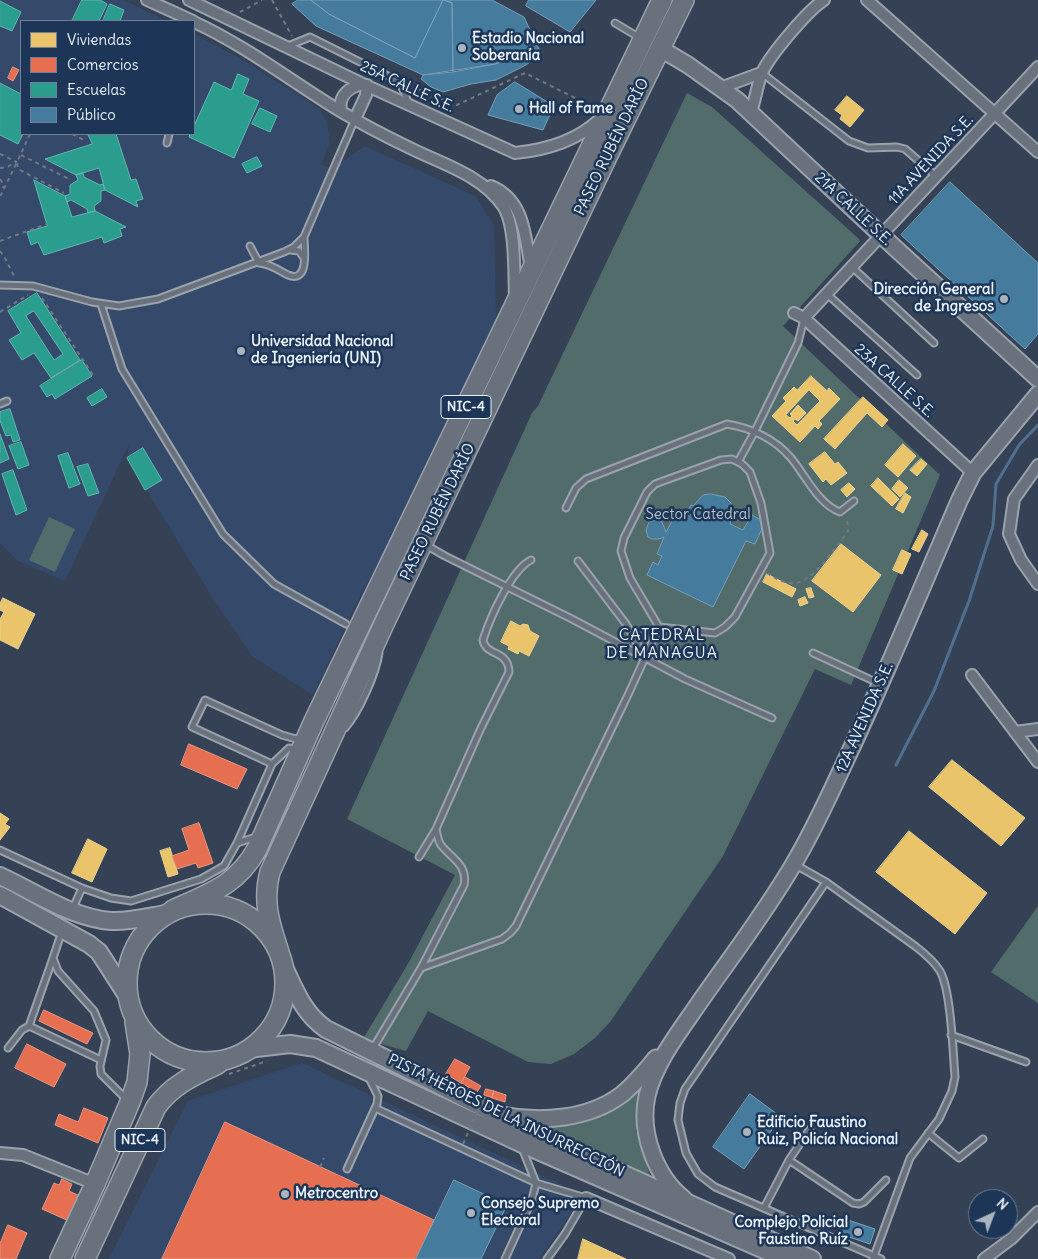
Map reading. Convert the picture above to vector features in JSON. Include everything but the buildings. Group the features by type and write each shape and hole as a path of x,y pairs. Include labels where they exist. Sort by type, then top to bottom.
{"highway":[{"name":"PASEO RUBÉN DARÍO","path":"170,912 208,894 237,876 250,861 264,834 314,721 662,0"},
{"path":"661,49 654,44 652,35 667,0"},
{"name":"PASEO RUBÉN DARÍO","path":"281,958 266,904 268,882 280,850 384,624 684,0"},
{"path":"643,40 661,49"},
{"path":"606,159 610,133 649,49 649,44 643,40"},
{"name":"NIC-4","path":"60,1259 95,1184 137,1082 139,1044 126,985 127,972 133,950 145,931 170,912 203,903 237,910 252,918 265,930 281,958 285,977 284,993 279,1013 262,1039 242,1052 182,1081 163,1098 148,1121 84,1259"},
{"name":"NIC-4","path":"134,1016 146,1035 161,1048 183,1059 203,1062 242,1052"}],"main road":[{"path":"0,876 72,911 94,918 111,921 131,920 170,912"},
{"path":"0,895 89,944 99,952 128,997"},
{"name":"PISTA HÉROES DE LA INSURRECCIÓN","path":"281,958 304,1008 326,1029 343,1039 372,1051 488,1108 532,1132 810,1258"},
{"name":"PISTA HÉROES DE LA INSURRECCIÓN","path":"242,1052 290,1044 302,1044 316,1048 520,1143 785,1259"}],"street":[{"path":"147,0 189,20"},
{"name":"25A CALLE S.E.","path":"189,0 291,45 365,85 515,153 538,151 560,144 589,130 611,109"},
{"path":"751,113 761,73 800,21 815,5 824,0"},
{"path":"867,0 1038,152"},
{"path":"195,23 241,46 355,119 409,148 495,187 510,199 520,214 531,270"},
{"name":"21A CALLE S.E.","path":"661,49 688,65 751,113 1038,379"},
{"name":"11A AVENIDA S.E.","path":"804,318 1038,67"},
{"path":"720,88 761,73"},
{"path":"341,111 340,103 345,94 352,87 365,85 366,95 355,119"},
{"path":"476,179 504,207 511,225 515,305"},
{"name":"23A CALLE S.E.","path":"794,313 804,318 973,473"},
{"name":"12A AVENIDA S.E.","path":"687,1202 674,1192 661,1174 652,1152 646,1129 646,1099 652,1080 677,1035 766,908 794,864 820,815 881,684 960,499 973,473 1038,394"},
{"path":"1038,465 1014,499 1009,534 1021,560 1038,584"},
{"path":"972,675 1038,762"},
{"path":"1015,732 1038,729"},
{"name":"12A AVENIDA S.E.","path":"488,1108 525,1118 574,1115 602,1106 626,1090 677,1035"},
{"path":"0,1153 22,1155 95,1184"},
{"path":"586,1198 729,1259"},
{"path":"984,1259 1011,1239 1038,1212"}],"lane":[{"path":"615,23 643,40"},
{"path":"291,45 310,38 400,82 410,105"},
{"path":"761,73 849,141 868,148 897,147 905,149 936,176"},
{"path":"0,285 33,286 101,304 119,306 158,299 259,263 288,250 298,244 304,237 355,119"},
{"path":"167,143 169,135"},
{"path":"259,263 269,265 293,276 301,272 305,264 304,237"},
{"path":"250,246 259,263"},
{"path":"288,250 300,252 304,256 305,264"},
{"path":"851,267 934,343"},
{"path":"827,293 918,375"},
{"path":"101,304 122,369 223,534 274,584 346,624"},
{"path":"738,462 755,432 798,343 804,318"},
{"path":"0,404 7,402"},
{"path":"566,508 576,488 586,479 727,424 740,426 755,432 774,443 790,457 833,510 840,512 854,501"},
{"path":"732,459 750,472 765,521 770,553 735,617 715,633 659,627 630,578 622,551 624,538 647,492 655,484 721,460 732,459"},
{"path":"423,544 572,619 685,679 772,718"},
{"path":"418,857 436,829 481,728 509,672 506,659 488,649 483,640 507,587 519,568 531,560"},
{"path":"578,561 626,624 645,658"},
{"path":"421,968 502,939 516,926 659,627"},
{"path":"812,653 881,684"},
{"path":"272,764 192,727 205,700 282,735 296,738 306,736 314,721"},
{"path":"0,850 82,888 111,898 131,900 202,878 224,866 238,843 272,764 289,748 301,751"},
{"path":"372,1051 421,968 464,885 465,880 462,866 440,844 436,829"},
{"path":"238,843 264,834"},
{"path":"794,864 826,882 915,946 940,970 946,986 955,1077 952,1091 939,1119 910,1158 872,1258"},
{"path":"826,882 685,1088 680,1103 678,1120 686,1153 698,1174 714,1187 872,1258 881,1259"},
{"path":"72,911 82,888"},
{"path":"8,1048 22,1030 29,1026 63,928"},
{"path":"53,958 58,970 94,1011 106,1040 100,1066 101,1074 130,1102"},
{"path":"29,1026 101,1060"},
{"path":"951,1034 1026,1062"},
{"path":"347,1169 378,1104 378,1096 361,1068"},
{"path":"375,1108 536,1183 586,1198 565,1234 547,1259"},
{"path":"764,1208 789,1160 810,1129"},
{"path":"928,1133 959,1158 983,1139"},
{"path":"505,1259 532,1200 536,1183 520,1143"},
{"path":"789,1160 853,1203 860,1204 864,1202 886,1180"}],"path":[{"path":"239,12 262,0"},
{"path":"272,0 291,45"},
{"path":"404,93 420,90 457,105 525,74 579,100"},
{"path":"1,194 30,135"},
{"path":"74,135 86,141"},
{"path":"0,154 17,162"},
{"path":"20,155 69,179"},
{"path":"0,168 17,162"},
{"path":"17,162 18,169 64,193"},
{"path":"0,179 4,185 1,194"},
{"path":"0,241 47,224"},
{"path":"0,250 18,285"},
{"path":"0,312 29,294"},
{"path":"42,297 93,375"},
{"path":"761,570 782,582 794,584 802,582 814,573 848,532 846,509"},
{"path":"224,1076 271,1060"},
{"path":"463,1144 488,1108"},
{"path":"466,1130 475,1135"},
{"path":"320,1167 324,1158"}],"shaded area":[{"name":"Universidad Nacional de Ingeniería (UNI)","path":"0,0 123,0 165,20 20,20 20,135 195,135 195,35 245,61 320,109 327,122 330,142 321,165 332,169 365,146 475,196 494,225 496,322 405,512 353,610 313,695 252,656 212,597 127,458 129,444 65,581 18,561 0,543"},
{"path":"302,1063 584,1195 539,1259 109,1259 188,1101"}],"green space":[{"name":"Sector Catedral","path":"687,93 712,107 860,241 783,326 940,475 851,685 815,669 723,856 610,1022 595,1038 574,1054 551,1064 528,1062 428,1011 406,1051 363,1039 409,962 455,875 347,819 532,413 538,406"},
{"path":"49,517 75,529 55,572 29,560"},
{"path":"1038,906 1038,1003 991,972"},
{"path":"638,1091 636,1131 652,1182 538,1126 561,1125"}],"waterway":[{"path":"896,765 934,691 969,601 993,526 996,484 1019,445 1038,425"}],"place":[{"name":"Estadio Nacional Soberanía","path":"462,48"},
{"name":"Hall of Fame","path":"519,109"},
{"name":"Dirección General de Ingresos","path":"1004,299"},
{"name":"Universidad Nacional de Ingeniería (UNI)","path":"241,351"},
{"name":"Edificio Faustino Ruiz, Policía Nacional","path":"747,1132"},
{"name":"Metrocentro","path":"285,1194"},
{"name":"Consejo Supremo Electoral","path":"471,1213"},
{"name":"Complejo Policial Faustino Ruíz","path":"858,1232"}],"district":[{"name":"CATEDRAL DE MANAGUA","path":"662,644"}]}
